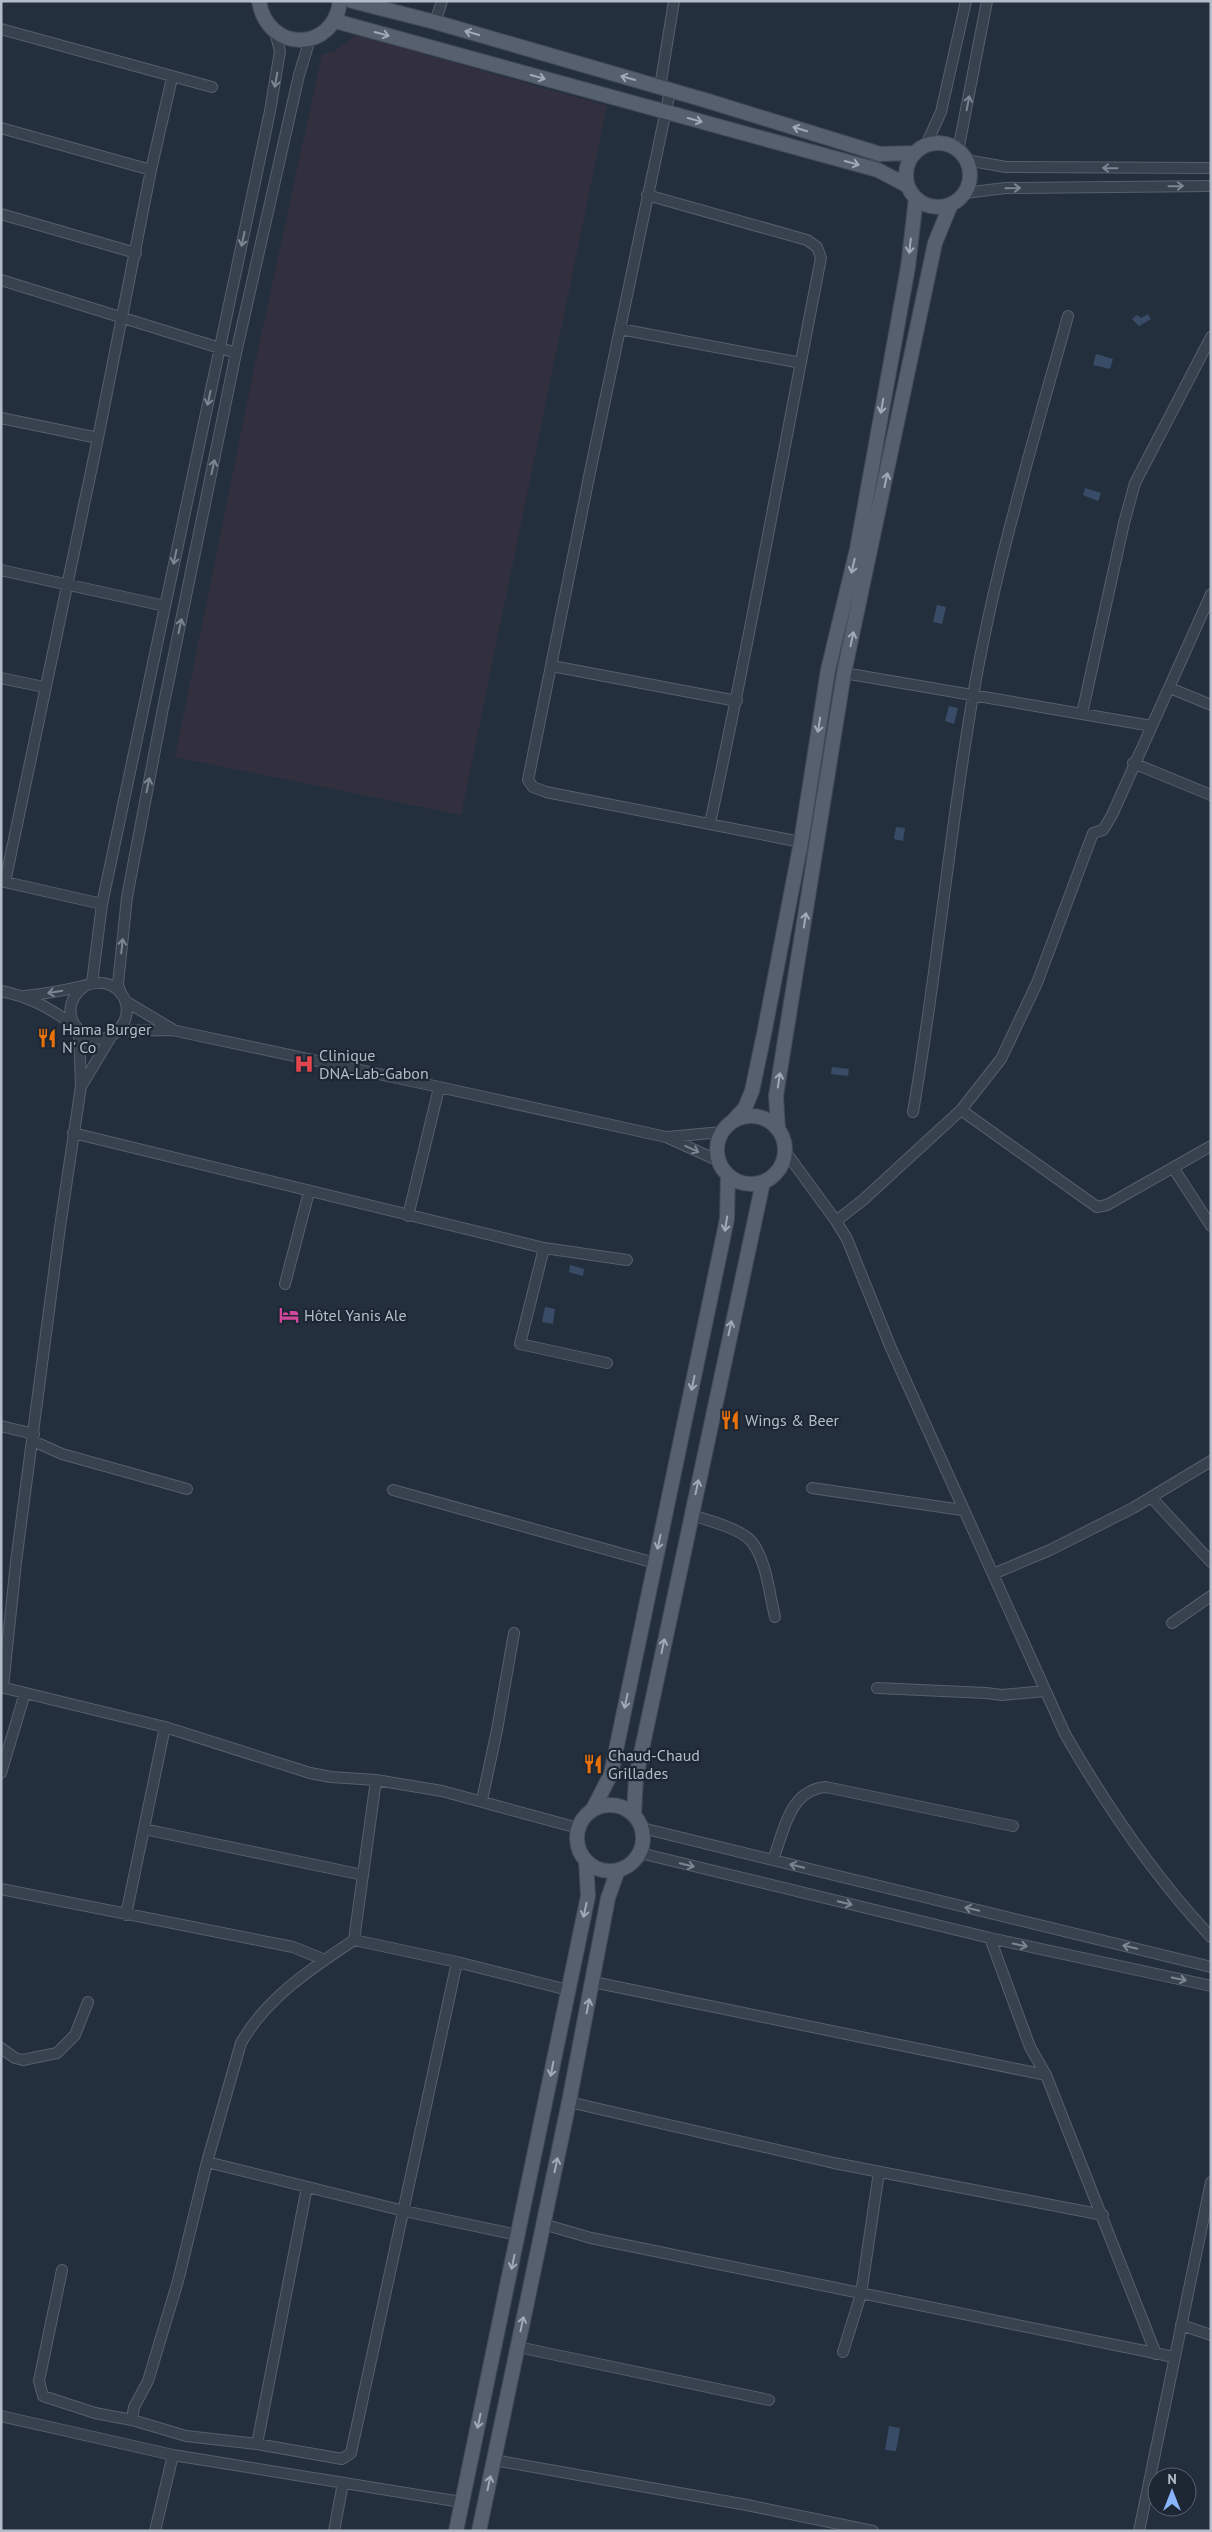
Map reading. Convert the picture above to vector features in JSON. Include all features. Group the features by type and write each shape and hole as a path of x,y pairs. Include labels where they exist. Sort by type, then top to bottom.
{"main road":[{"path":"258,2 266,23 275,32 292,40 310,39 328,29 334,21 340,1"},
{"path":"334,21 878,170 908,186 916,198 933,207 951,204 965,193 970,176 962,155 942,144 920,150 880,154 435,22 352,1"},
{"path":"908,186 907,169 920,150"},
{"path":"732,1122 747,1116 768,1120 778,1129 783,1138 785,1151 778,1170 763,1182 744,1183 728,1175 719,1161 717,1146 722,1132 745,1108 752,1090 801,842 828,670 857,549 908,267 916,198"},
{"path":"778,1129 776,1096 844,673 935,243 951,204"},
{"path":"456,2531 588,1896 586,1861 578,1846 578,1828 584,1817 593,1809 611,1774 727,1219 728,1175"},
{"path":"634,1815 636,1778 763,1182"},
{"path":"586,1861 601,1870 618,1870 633,1862 640,1853 643,1841 642,1828 634,1815 626,1808 615,1805 593,1809"},
{"path":"479,2531 569,2102 608,1898 618,1870"}],"street":[{"path":"435,22 442,1"},
{"path":"674,1 665,89 665,111 528,780 533,788 801,842"},
{"path":"920,150 941,112 966,1"},
{"path":"987,1 962,155 1006,167 1211,168"},
{"path":"1,29 172,78 212,87"},
{"path":"275,32 280,51 275,87 102,904 88,985 78,991 71,1004 71,1019 77,1029 82,1086 73,1134 2,1687 164,1727 330,1778 376,1780 482,1800 578,1828"},
{"path":"82,1086 126,1017 123,997 118,984 127,897 163,708 236,354 296,84 310,39"},
{"path":"102,904 3,882 98,438 151,170 172,78"},
{"path":"1,128 151,170"},
{"path":"965,193 1005,188 1211,186"},
{"path":"647,195 807,240 817,248 821,258 758,580 737,700 710,823"},
{"path":"1,214 136,253"},
{"path":"1,280 236,354"},
{"path":"913,1112 926,1039 954,813 973,694 1006,537 1068,316"},
{"path":"620,329 801,363"},
{"path":"1082,714 1136,483 1211,337"},
{"path":"1,418 98,438"},
{"path":"1,570 165,606"},
{"path":"836,1221 863,1200 961,1110 1001,1059 1037,983 1093,833 1103,830 1170,688 1211,594"},
{"path":"552,666 737,700"},
{"path":"844,673 1152,726"},
{"path":"1,678 44,687"},
{"path":"1170,688 1211,705"},
{"path":"1134,762 1211,795"},
{"path":"25,996 88,985 108,984 145,1015 172,1030"},
{"path":"1,991 25,996 49,1008 77,1029 96,1039 115,1033 172,1030 666,1137 719,1161"},
{"path":"408,1216 439,1088"},
{"path":"961,1110 1097,1208 1108,1205 1174,1169 1211,1146"},
{"path":"666,1137 722,1132"},
{"path":"73,1134 544,1248 627,1260"},
{"path":"785,1151 836,1221 847,1240 891,1348 962,1510 1065,1734 1095,1787 1142,1856 1211,1937"},
{"path":"1174,1169 1211,1226"},
{"path":"285,1284 309,1192"},
{"path":"544,1248 520,1344 607,1363"},
{"path":"1,1426 33,1437 62,1454 187,1489"},
{"path":"993,1574 1050,1550 1151,1497 1211,1461"},
{"path":"812,1488 962,1510"},
{"path":"393,1490 655,1563"},
{"path":"1151,1497 1211,1562"},
{"path":"691,1515 727,1527 751,1541 764,1570 775,1617"},
{"path":"1172,1623 1211,1596"},
{"path":"482,1800 497,1730 514,1632"},
{"path":"877,1688 986,1692 1002,1695 1045,1690"},
{"path":"1,1773 25,1693"},
{"path":"126,1916 164,1727"},
{"path":"354,1940 376,1780"},
{"path":"773,1860 793,1806 798,1798 816,1788 826,1787 1013,1826"},
{"path":"642,1828 1211,1967"},
{"path":"144,1829 364,1875"},
{"path":"640,1853 990,1938 1211,1986"},
{"path":"1,1889 126,1916 293,1948 324,1960"},
{"path":"990,1938 1030,2047 1046,2075 1103,2215 1156,2354"},
{"path":"132,2420 134,2407 148,2382 175,2290 207,2162 241,2043 248,2030 277,1997 324,1960 354,1940 457,1962 568,1990"},
{"path":"62,2270 39,2382 43,2396 95,2413 132,2420 186,2436 257,2444 342,2459 351,2454 457,1962"},
{"path":"593,1982 1046,2075"},
{"path":"1,2048 15,2058 23,2060 57,2053 75,2035 88,2002"},
{"path":"569,2102 879,2172 1103,2215"},
{"path":"207,2162 404,2211 518,2235"},
{"path":"843,2352 861,2294 879,2172"},
{"path":"1139,2531 1181,2324 1207,2216 1211,2182"},
{"path":"257,2444 307,2188"},
{"path":"543,2224 592,2238 1174,2357"},
{"path":"1181,2324 1211,2336"},
{"path":"518,2347 769,2400"},
{"path":"1,2416 173,2455 462,2502"},
{"path":"155,2531 173,2455"},
{"path":"494,2460 747,2505 873,2531"},
{"path":"334,2531 343,2483"}],"shaded area":[{"path":"357,35 607,106 461,815 175,757 256,359 322,54 334,52"}],"water":[{"path":"1148,314 1151,319 1139,326 1132,319 1137,315 1141,318"},
{"path":"1096,354 1113,359 1110,369 1093,365"},
{"path":"1085,488 1101,493 1098,501 1083,495"},
{"path":"937,605 946,607 942,624 933,622"},
{"path":"949,706 958,708 954,724 945,721"},
{"path":"896,827 905,828 903,841 894,839"},
{"path":"832,1067 849,1069 848,1076 831,1074"},
{"path":"570,1265 584,1269 583,1276 569,1272"},
{"path":"545,1307 555,1309 553,1324 542,1322"},
{"path":"889,2426 900,2428 896,2451 885,2450"}],"place":[{"name":"Hama Burger N' Co","path":"47,1038"},
{"name":"Clinique DNA-Lab-Gabon","path":"304,1064"},
{"name":"Hôtel Yanis Ale","path":"289,1315"},
{"name":"Wings & Beer","path":"730,1420"},
{"name":"Chaud-Chaud Grillades","path":"593,1764"}]}
